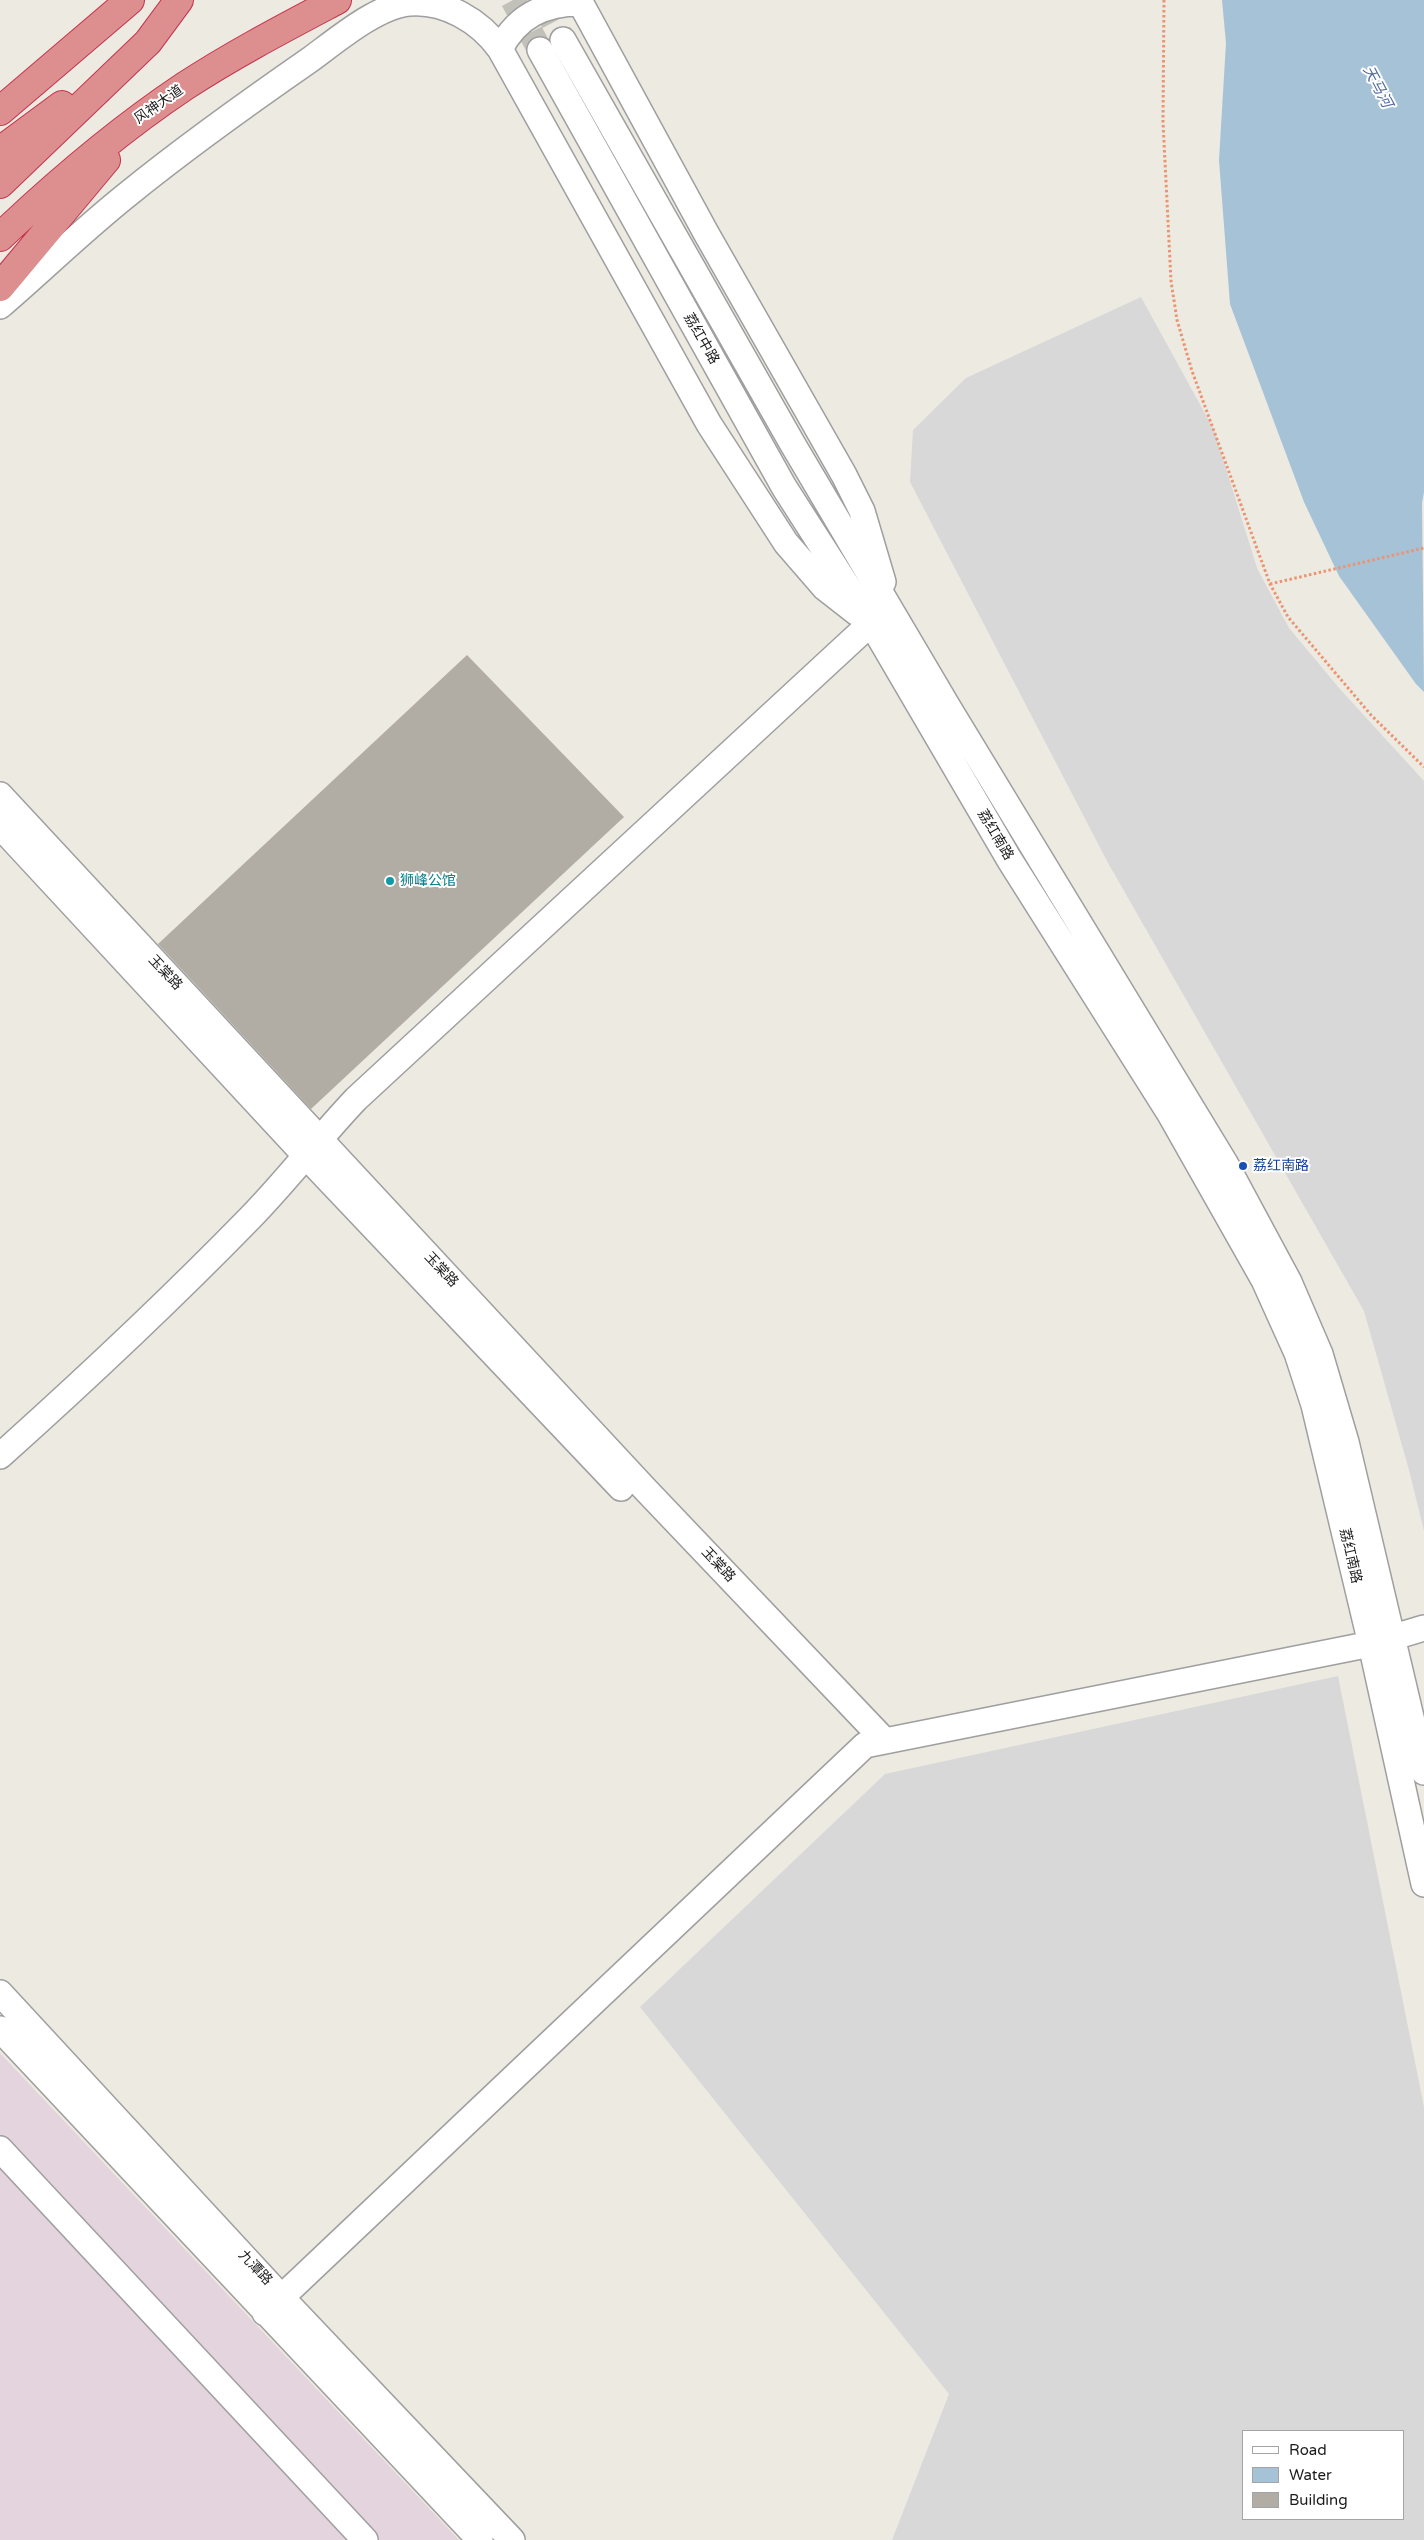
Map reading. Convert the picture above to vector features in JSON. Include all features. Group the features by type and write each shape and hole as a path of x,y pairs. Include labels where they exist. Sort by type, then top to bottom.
{"highway":[{"path":"0,111 130,0"},
{"path":"0,184 148,42 178,0"},
{"path":"0,151 148,42 201,0"},
{"name":"风神大道","path":"0,237 64,179 145,114 186,85 337,0"},
{"path":"0,287 145,114"}],"street":[{"path":"500,49 514,28 530,15 559,3 580,2 706,233 844,475 862,511 873,540 889,606"},
{"path":"0,306 128,194 256,96 352,30 387,9 408,3 427,4 456,12 481,26 500,49 709,424 786,543 825,588 871,623 356,1099 251,1216 203,1265 0,1456"},
{"name":"荔红中路","path":"563,40 668,228 889,606"},
{"name":"荔红中路","path":"540,50 784,487 871,623"},
{"name":"荔红南路","path":"889,606 948,708 1225,1163 1290,1282 1320,1354 1333,1398 1382,1641 1424,1884"},
{"name":"荔红南路","path":"871,623 1009,860 1185,1139 1264,1280 1297,1353 1382,1641 1424,1772"},
{"name":"玉棠路","path":"0,795 312,1147"},
{"name":"玉棠路","path":"0,826 312,1147 875,1743"},
{"path":"274,2306 875,1743 1382,1641 1424,1628"},
{"name":"九潭路","path":"0,1993 480,2540"},
{"name":"九潭路","path":"0,2029 274,2306 512,2540"},
{"path":"0,2149 365,2540"}],"path":[{"path":"1164,0 1163,122 1171,281 1177,320 1192,371 1270,584 1288,617 1394,740 1424,767"},
{"path":"1270,584 1298,579 1422,547"}],"shaded area":[{"path":"1141,297 1214,430 1257,568 1289,628 1339,688 1424,781 1424,1531 1409,1470 1364,1311 1107,861 910,482 913,430 966,378"},
{"path":"1338,1676 1424,2107 1424,2540 892,2540 949,2394 640,2007 885,1774"},
{"path":"0,2053 459,2540 0,2540"}],"water":[{"name":"天马河","path":"1222,0 1424,0 1424,492 1422,503 1424,692 1416,684 1339,576 1304,502 1230,304 1219,160 1226,43"}],"building":[{"name":"狮峰公馆","path":"467,655 624,817 311,1109 158,944"}],"tunnel":[{"path":"513,0 540,50"},
{"path":"542,0 563,40"}],"place":[{"name":"狮峰公馆","path":"390,881"},
{"name":"荔红南路","path":"1243,1166"}]}
